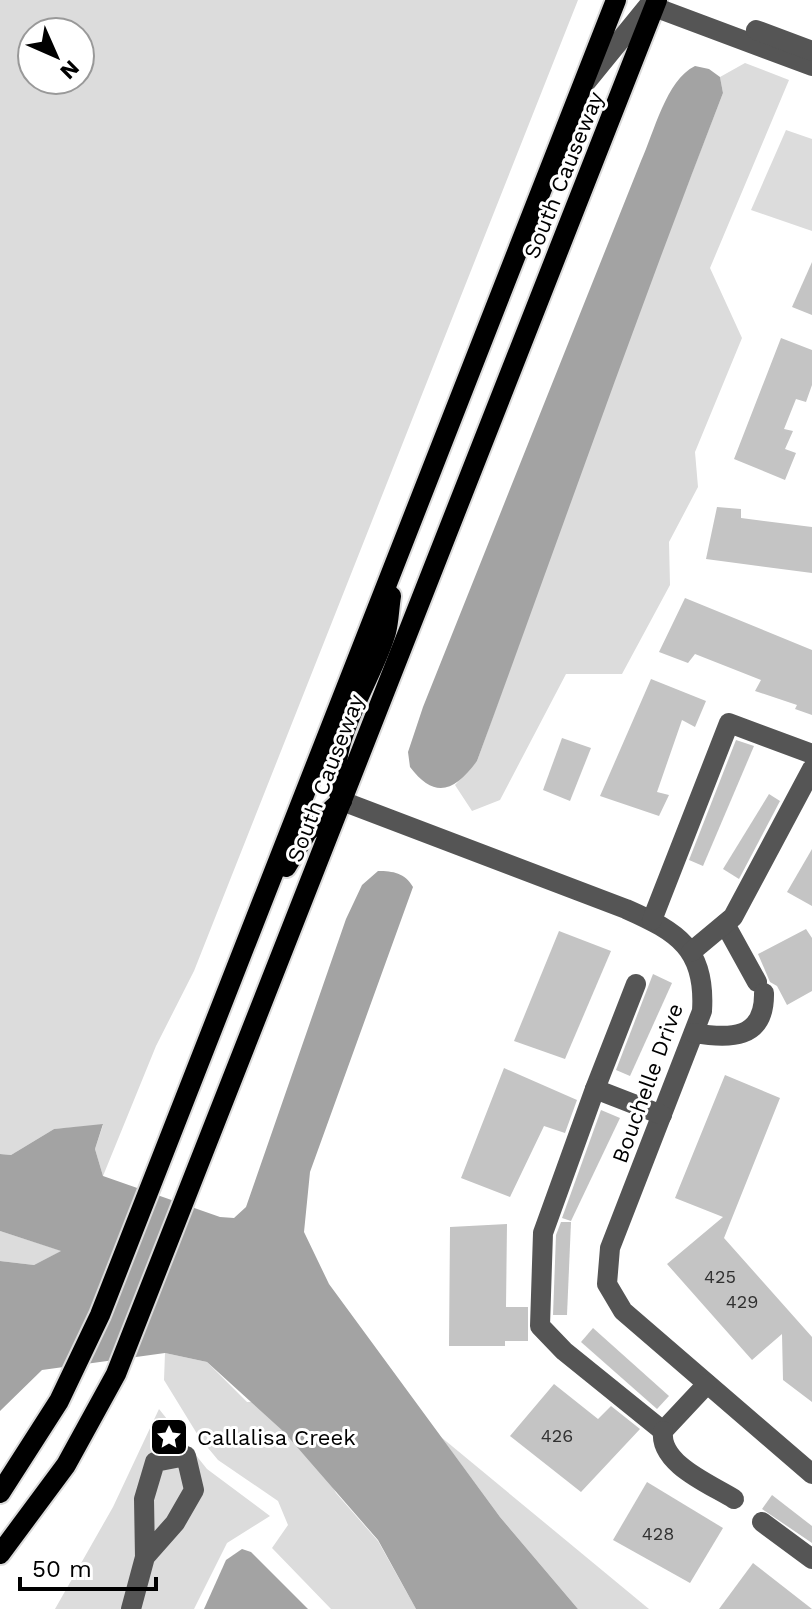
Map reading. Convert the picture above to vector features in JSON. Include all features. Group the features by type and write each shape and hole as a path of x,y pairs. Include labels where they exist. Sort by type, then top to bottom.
{"main road":[{"name":"South Causeway","path":"0,1493 59,1401 100,1315 616,0"},
{"name":"South Causeway","path":"0,1554 57,1477 95,1416 126,1350 658,1"},
{"path":"255,921 307,832 342,801 337,790 335,759 386,632 395,564"}],"street":[{"path":"580,90 658,1"},
{"path":"658,1 812,51"},
{"path":"658,1 812,66"},
{"path":"652,920 729,723 812,754"},
{"path":"691,952 733,917 812,769"},
{"name":"Bouchelle Drive","path":"342,801 652,920 669,928 691,952 704,985 702,1011 610,1248 607,1284 623,1311 812,1474"},
{"path":"694,1033 724,1038 747,1032 764,1009 761,988 725,924"},
{"path":"636,984 543,1233 540,1326 564,1351 663,1431"},
{"path":"595,1089 662,1115"},
{"path":"707,1384 663,1431 662,1441 669,1456 734,1499"},
{"path":"762,1522 812,1559"},
{"path":"131,1609 145,1557"}],"shaded area":[{"path":"0,0 578,0 194,971 156,1046 103,1176 95,1149 103,1125 54,1129 11,1155 0,1154"},
{"path":"745,63 789,80 710,268 742,338 695,452 698,487 669,542 670,585 622,674 566,674 500,800 472,811 455,785 477,761 640,307 723,93 720,77"},
{"path":"695,66 709,69 720,77 723,93 477,761 453,785 436,788 410,767 408,752 423,707 662,108 676,83"},
{"path":"786,130 812,139 812,231 751,210"},
{"path":"378,871 398,874 413,887 310,1172 304,1232 329,1284 500,1517 578,1609 416,1609 378,1540 284,1432 207,1362 165,1353 42,1370 0,1411 0,1261 34,1265 61,1251 0,1231 0,1154 11,1155 54,1129 103,1124 95,1149 103,1176 220,1217 234,1218 246,1207 346,919 362,885"},
{"path":"0,1231 62,1251 34,1265 0,1261"},
{"path":"165,1353 207,1362 247,1402 285,1401 336,1493 378,1541 416,1609 331,1609 272,1548 288,1525 278,1501 218,1460 199,1437 164,1380"},
{"path":"159,1409 207,1469 270,1516 227,1543 194,1609 55,1609 113,1507"},
{"path":"441,1437 649,1609 578,1609 500,1517"},
{"path":"242,1549 251,1552 308,1609 204,1609 226,1560"}],"building":[{"path":"812,262 812,315 792,307"},
{"path":"781,338 812,350 812,385 806,402 796,399 784,429 793,431 785,449 796,453 785,480 734,459"},
{"path":"717,507 741,509 741,518 812,527 812,573 706,559"},
{"path":"685,598 812,650 812,715 795,709 797,705 755,691 761,680 695,654 688,663 659,652"},
{"path":"651,679 706,701 695,727 682,720 657,792 669,795 659,816 600,796"},
{"path":"562,738 591,748 570,801 543,790"},
{"path":"736,740 754,746 703,866 689,860"},
{"path":"769,794 780,801 739,879 723,869"},
{"path":"812,849 812,906 787,892"},
{"path":"806,929 812,938 812,991 787,1005 777,986 770,982 758,954"},
{"path":"559,931 611,951 565,1059 514,1041"},
{"path":"653,974 672,983 630,1076 616,1070"},
{"path":"504,1068 577,1100 565,1133 544,1126 510,1197 461,1178"},
{"path":"725,1075 780,1098 724,1238 812,1337 812,1402 783,1380 782,1334 752,1360 667,1264 723,1217 675,1198"},
{"path":"601,1110 620,1118 571,1221 562,1218"},
{"path":"561,1222 571,1222 567,1315 553,1315 556,1235"},
{"path":"507,1224 506,1307 528,1307 528,1341 505,1341 505,1346 449,1346 450,1227"},
{"path":"593,1328 669,1396 657,1409 581,1342"},
{"path":"554,1384 598,1419 611,1406 640,1429 581,1492 510,1436"},
{"path":"647,1482 723,1528 690,1583 613,1540"},
{"path":"772,1495 812,1526 812,1543 762,1509"},
{"path":"753,1563 812,1609 719,1609"}],"place":[{"name":"Callalisa Creek","path":"169,1437"}]}
